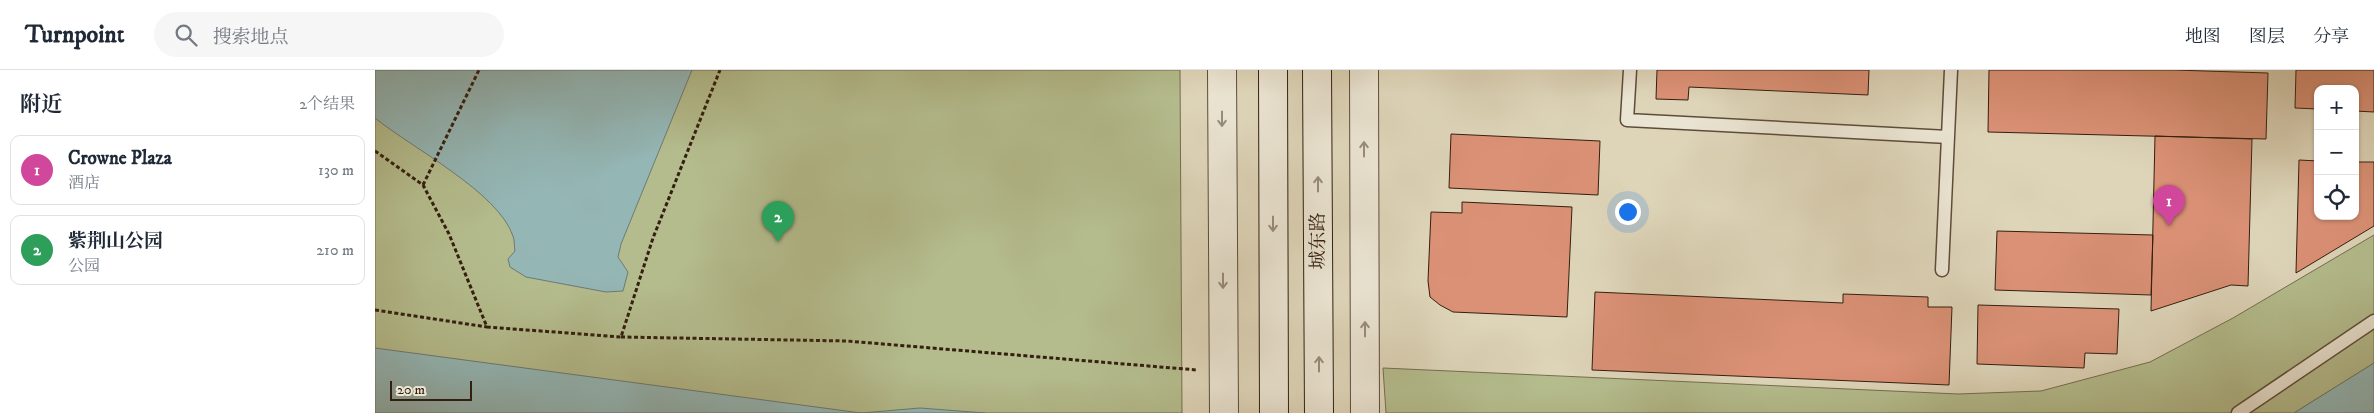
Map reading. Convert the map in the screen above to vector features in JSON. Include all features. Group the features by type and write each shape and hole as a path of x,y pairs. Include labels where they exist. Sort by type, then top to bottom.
{"street":[{"path":"1221,70 1224,413"},
{"path":"1273,70 1274,413"},
{"name":"城东路","path":"1317,70 1319,413"},
{"path":"1364,70 1365,413"}],"lane":[{"path":"1630,70 1627,120 1948,137"},
{"path":"1942,270 1951,70"},
{"path":"2238,413 2374,321"}],"path":[{"path":"423,185 479,70"},
{"path":"621,337 653,238 720,70"},
{"path":"375,151 423,185 449,234 487,327"},
{"path":"375,310 487,327 621,337 847,341 1224,373"}],"green space":[{"path":"375,70 1180,70 1182,413 375,413"},
{"path":"2374,235 2374,363 2294,413 1386,413 1383,368 1958,394 2041,391 2150,362 2233,318"}],"water":[{"path":"375,70 692,70 621,244 618,257 628,272 623,291 606,292 526,277 510,267 508,259 515,251 514,238 504,220 490,203 473,187 375,118"},
{"path":"375,348 861,413 375,413"},
{"path":"2374,363 2374,413 2294,413"},
{"path":"920,408 985,413 861,413"}],"building":[{"path":"1657,70 1869,70 1868,95 1689,87 1688,100 1656,99"},
{"path":"1989,70 2174,70 2268,73 2266,139 1988,132"},
{"path":"2296,70 2374,70 2374,112 2359,111 2359,85 2314,85 2314,109 2295,108"},
{"path":"1451,134 1600,141 1598,195 1449,188"},
{"path":"2155,136 2252,139 2248,286 2231,285 2151,311"},
{"path":"2299,160 2314,161 2314,220 2359,220 2359,162 2374,162 2374,226 2296,273"},
{"path":"1462,202 1572,207 1567,317 1453,312 1430,297 1428,281 1431,212 1462,213"},
{"path":"1997,231 2153,235 2151,295 1995,290"},
{"path":"1595,292 1843,303 1843,294 1928,297 1928,307 1952,307 1949,385 1592,370"},
{"path":"1978,305 2119,309 2117,354 2085,353 2084,368 1977,364"}],"place":[{"name":"Crowne Plaza","path":"2169,226"},
{"name":"紫荆山公园","path":"778,242"}]}
